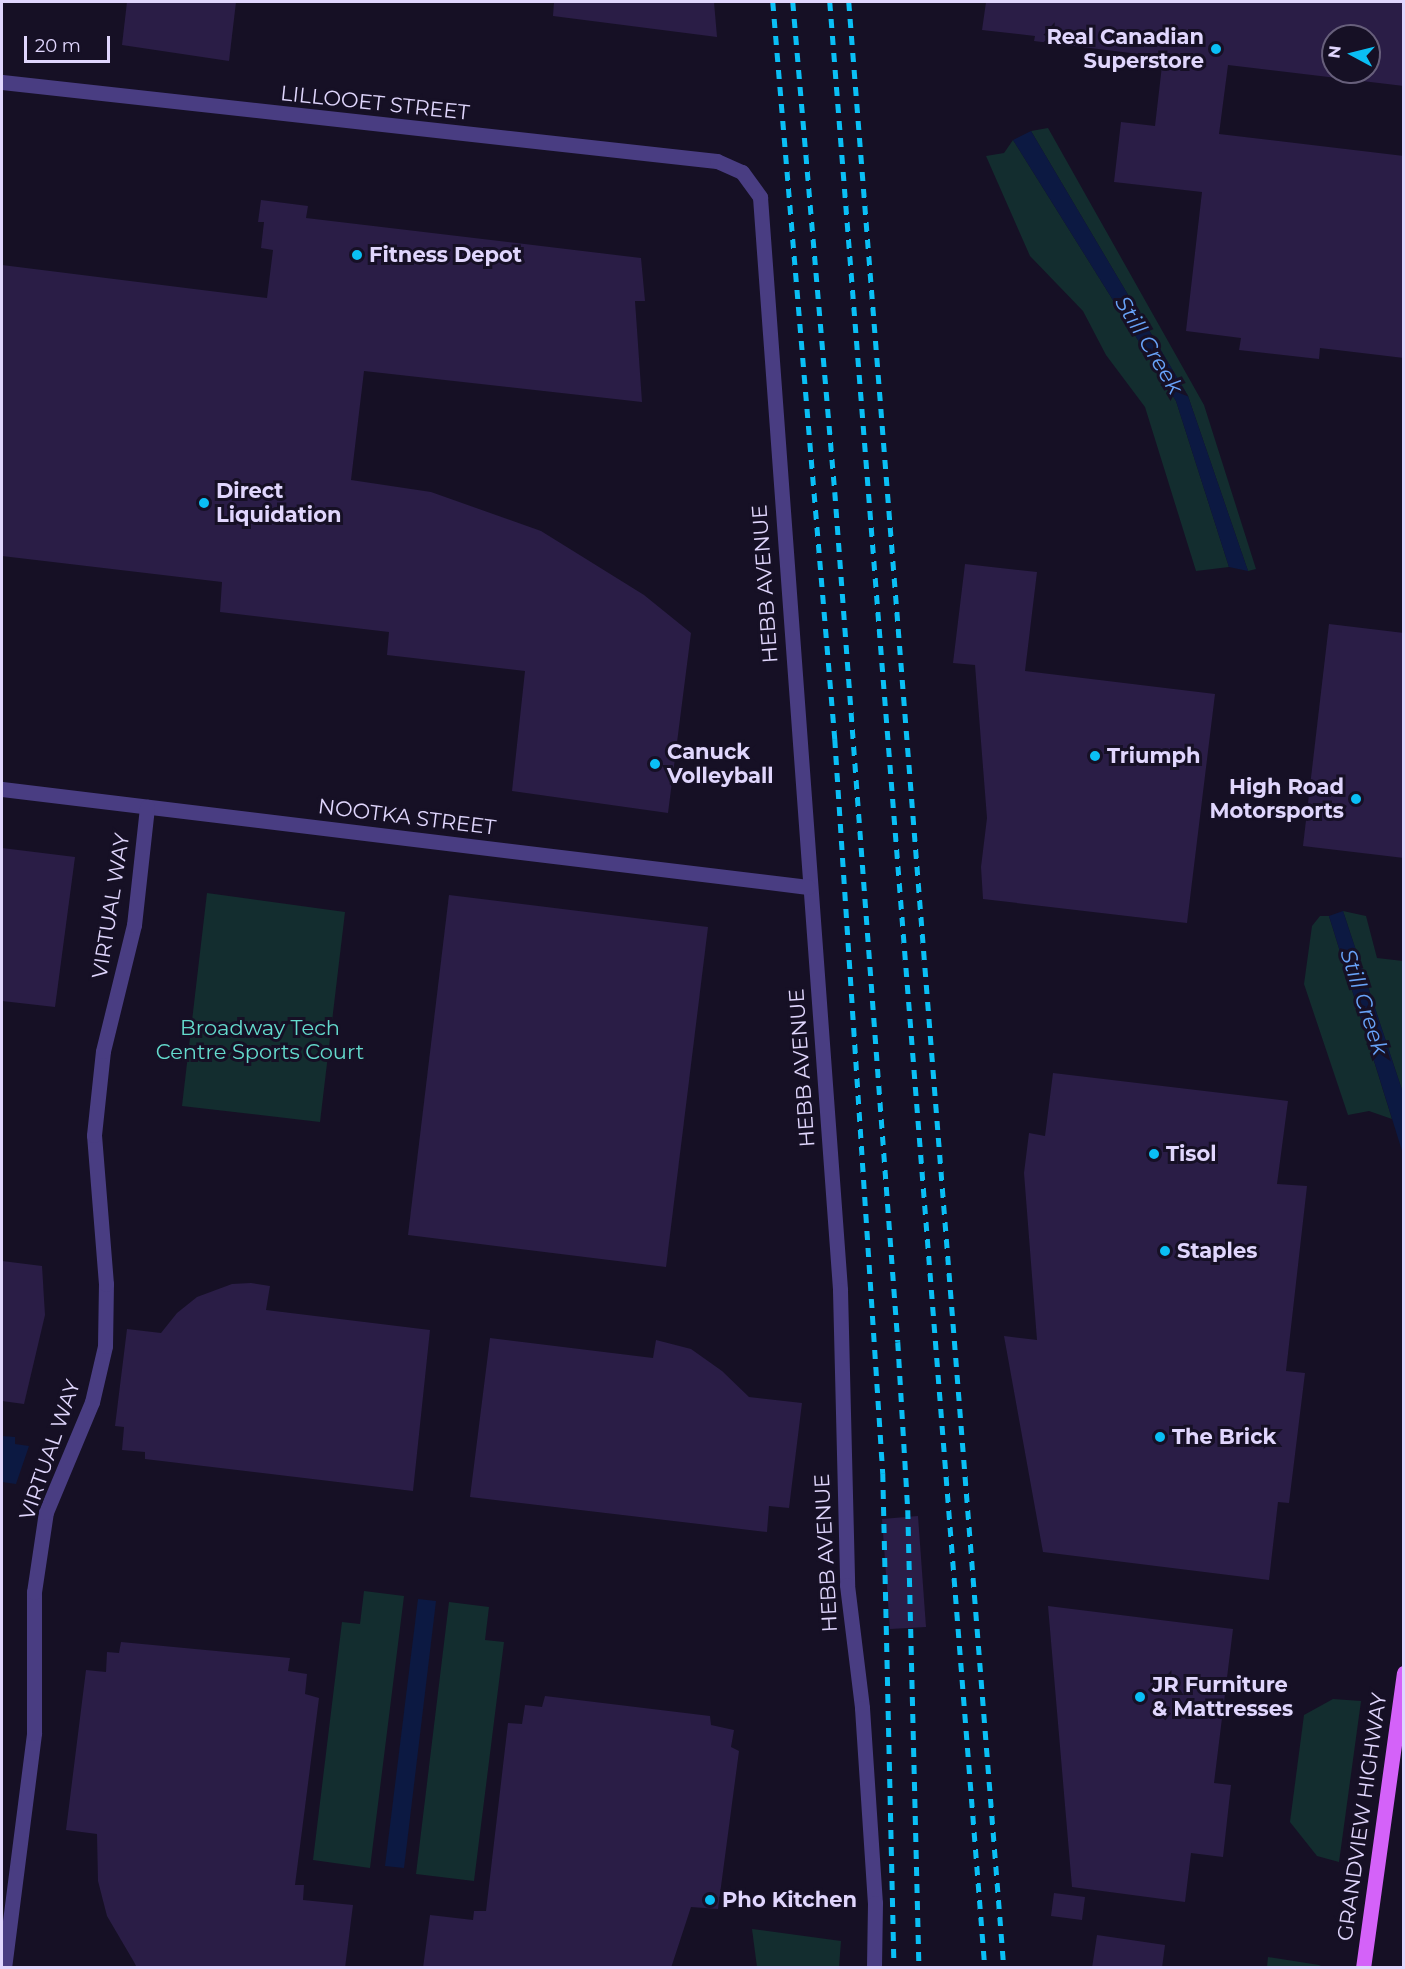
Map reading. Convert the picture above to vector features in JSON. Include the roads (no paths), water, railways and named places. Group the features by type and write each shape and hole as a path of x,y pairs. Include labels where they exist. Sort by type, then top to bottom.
{"main road":[{"name":"GRANDVIEW HIGHWAY","path":"1363,1968 1404,1673"}],"street":[{"name":"LILLOOET STREET","path":"2,82 717,161 742,172"},
{"name":"HEBB AVENUE","path":"742,172 760,196 808,886 840,1290 847,1585 862,1708 875,1903 874,1968"},
{"name":"NOOTKA STREET","path":"2,789 808,886"},
{"name":"VIRTUAL WAY","path":"4,1968 34,1733 34,1592 46,1512 92,1402 105,1346 106,1284 93,1135 103,1051 134,925 147,807"}],"water":[{"name":"Still Creek","path":"1031,131 1188,396 1248,571 1229,567 1176,401 1013,140"},
{"name":"Still Creek","path":"1343,911 1403,1093 1403,1154 1329,916"},
{"path":"2,1436 15,1437 15,1444 29,1446 16,1484 2,1482"},
{"path":"418,1599 436,1601 404,1868 385,1866"}],"railway":[{"path":"773,2 835,739 883,1473 894,1968"},
{"path":"793,2 835,492 898,1342 908,1510 919,1968"},
{"path":"830,2 985,1968"},
{"path":"849,2 1004,1968"}],"place":[{"name":"Real Canadian Superstore","path":"1216,49"},
{"name":"Fitness Depot","path":"357,255"},
{"name":"Direct Liquidation","path":"204,503"},
{"name":"Triumph","path":"1095,756"},
{"name":"Canuck Volleyball","path":"655,764"},
{"name":"High Road Motorsports","path":"1356,799"},
{"name":"Tisol","path":"1154,1154"},
{"name":"Staples","path":"1165,1251"},
{"name":"The Brick","path":"1160,1437"},
{"name":"JR Furniture & Mattresses","path":"1140,1697"},
{"name":"Pho Kitchen","path":"710,1900"}],"park label":[{"name":"Broadway Tech Centre Sports Court","path":"260,1040"}]}
